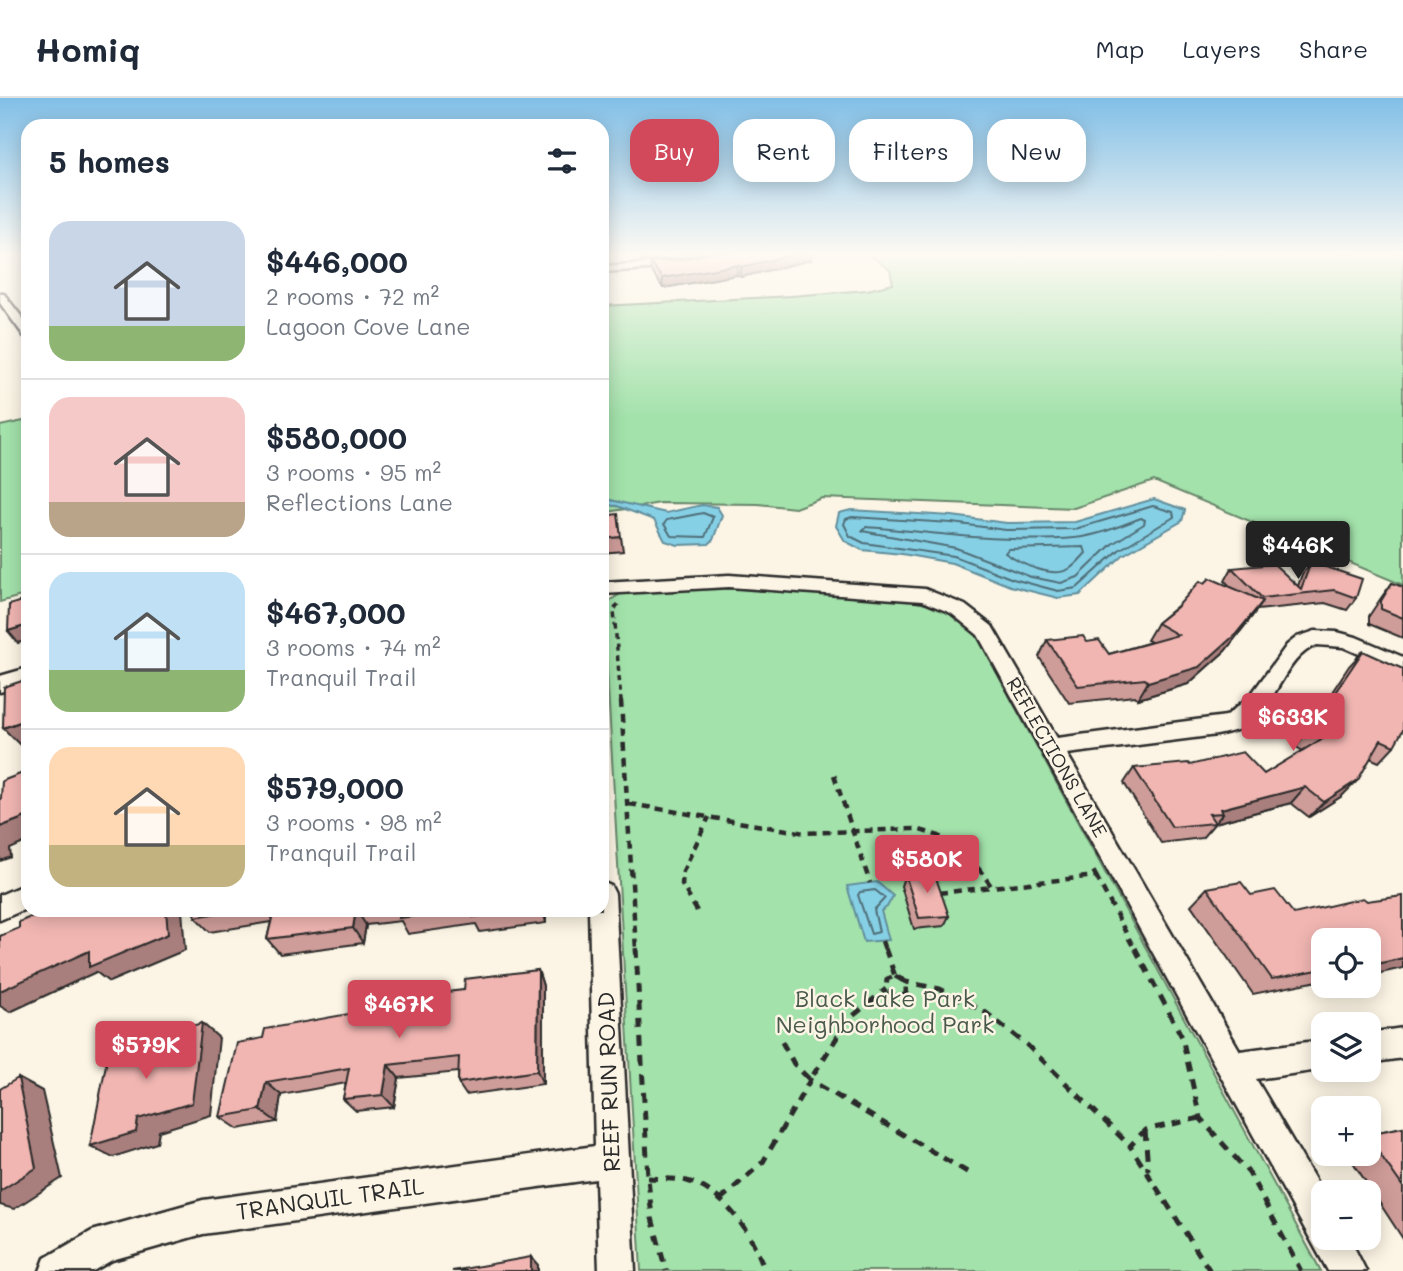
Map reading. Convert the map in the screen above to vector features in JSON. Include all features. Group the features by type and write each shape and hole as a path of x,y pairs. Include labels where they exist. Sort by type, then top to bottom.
{"street":[{"path":"4,309 21,326"},
{"name":"REFLECTIONS LANE","path":"612,594 729,581 925,595 958,609 985,631 1311,1206"},
{"path":"1051,747 1217,727 1239,720 1256,705 1299,644 1314,638 1339,640 1403,666"},
{"path":"0,684 21,677"},
{"path":"0,908 21,898"},
{"name":"REEF RUN ROAD","path":"603,917 617,1271"},
{"path":"1381,1046 1403,1043"},
{"path":"1233,1067 1311,1057"},
{"name":"TRANQUIL TRAIL","path":"58,1271 104,1244 203,1217 612,1160"},
{"path":"1336,1250 1348,1271"}],"path":[{"path":"612,594 629,804 648,1178 652,1218 666,1271"},
{"path":"834,775 870,883"},
{"path":"629,804 709,817 766,830 831,834 908,827 932,833 960,849 980,866 992,887"},
{"path":"697,911 682,885 683,871 709,817"},
{"path":"1090,864 1182,1037 1200,1118 1249,1173 1301,1271"},
{"path":"933,893 1096,876"},
{"path":"883,941 895,976 906,982 940,989 985,1012 1028,1046 1130,1146 1210,1271"},
{"path":"720,1200 763,1162 848,1020 886,989 887,979 895,976"},
{"path":"886,989 897,998 906,994 906,982"},
{"path":"782,1042 794,1064 810,1080 974,1176"},
{"path":"1130,1146 1145,1130 1200,1118"},
{"path":"1145,1130 1148,1171"},
{"path":"648,1178 690,1182 720,1200 743,1228 765,1271"}],"green space":[{"path":"609,308 1403,308 1403,585 1154,481 1074,508 822,498 795,508 758,504 660,503 609,512"},
{"path":"21,422 21,596 0,602 0,426"},
{"name":"Black Lake Park Neighborhood Park","path":"700,588 789,590 906,600 954,613 972,627 1321,1271 641,1271 609,705 609,601 624,592"}],"water":[{"path":"1154,499 1185,510 1182,521 1123,555 1080,595 1058,598 1010,586 952,563 862,550 845,541 836,526 839,513 851,510 952,516 1007,523 1075,522"},
{"path":"609,500 666,513 702,505 717,507 722,515 709,544 678,545 665,541 654,520 609,505"},
{"path":"877,882 893,896 887,907 881,911 889,940 864,942 847,886"}],"building":[{"path":"618,514 621,537 609,538 609,515"},
{"path":"1311,562 1362,579 1356,598 1334,590 1262,598 1232,568 1274,564 1301,589"},
{"path":"1210,578 1263,601 1236,634 1199,667 1148,682 1145,679 1078,686 1047,640 1083,636 1087,642 1099,640 1109,654 1178,635 1157,623 1177,607 1200,581 1205,583"},
{"path":"1392,583 1403,587 1403,618 1381,609 1381,601"},
{"path":"21,601 21,627 8,631 9,605"},
{"path":"1363,651 1403,669 1403,730 1394,746 1381,740 1358,780 1324,802 1305,787 1221,809 1223,813 1209,814 1215,823 1172,827 1134,768 1188,763 1190,765 1243,752 1264,774 1323,738 1309,731"},
{"path":"21,681 21,722 3,728 4,687"},
{"path":"21,774 21,819 0,827 0,799 2,781"},
{"path":"934,872 949,916 919,918 905,874"},
{"path":"1241,882 1251,895 1275,890 1294,914 1363,898 1367,901 1403,896 1403,958 1381,963 1381,928 1311,928 1311,971 1272,979 1207,888"},
{"path":"31,917 167,917 168,934 89,967 89,951 0,991 0,936 19,928 19,922"},
{"path":"272,917 355,917 353,928 267,939"},
{"path":"538,970 537,1071 458,1083 459,1057 388,1065 383,1095 343,1099 349,1068 266,1082 260,1110 220,1117 237,1043 263,1038 265,1029 360,1012 362,1001 464,990 465,979"},
{"path":"202,1023 192,1103 138,1119 136,1132 90,1146 109,1049"},
{"path":"18,1078 36,1168 0,1191 0,1089"},
{"path":"1403,1127 1403,1187 1381,1156 1381,1131"},
{"path":"531,1257 531,1271 452,1271"}]}
